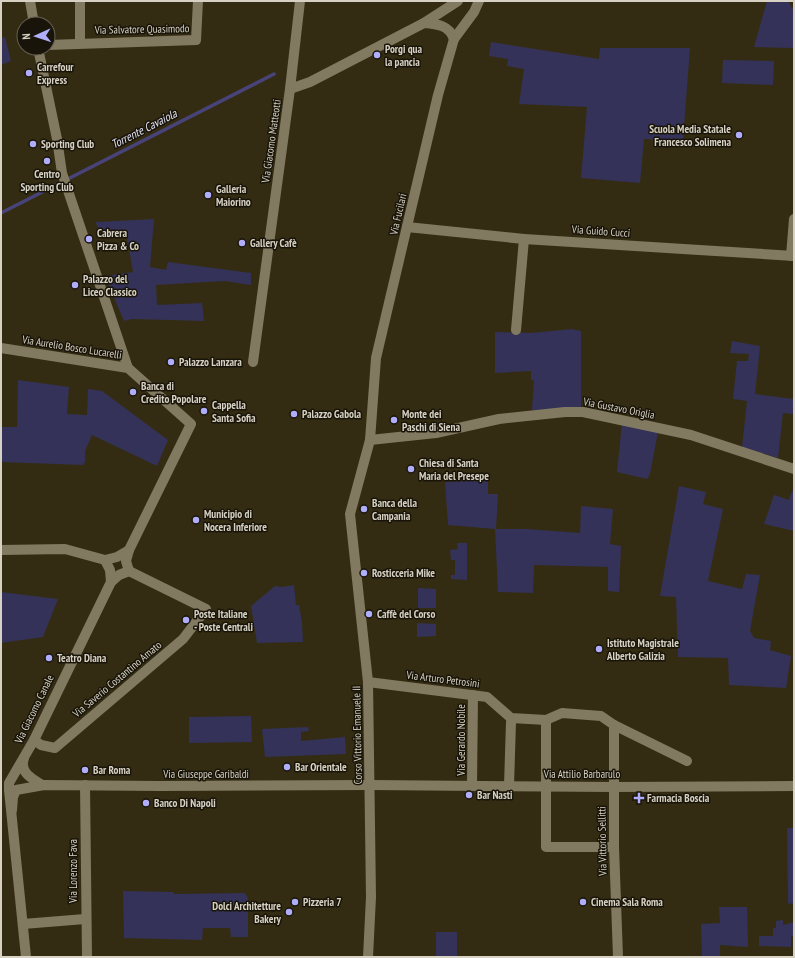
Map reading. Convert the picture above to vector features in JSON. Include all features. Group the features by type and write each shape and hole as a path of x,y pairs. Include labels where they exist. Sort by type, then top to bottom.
{"street":[{"path":"30,1 33,16"},
{"path":"80,1 80,42"},
{"name":"Via Salvatore Quasimodo","path":"56,44 80,42 196,40 198,1"},
{"path":"290,89 300,1"},
{"name":"Via Giacomo Matteotti","path":"253,362 290,89 310,82 424,23 458,1"},
{"name":"Via Fucilari","path":"350,514 370,440 376,358 438,95 454,39 474,12 478,1"},
{"path":"424,23 438,24 446,27 452,32 454,39"},
{"path":"40,56 57,139 62,173 128,368"},
{"path":"792,256 794,219"},
{"name":"Via Guido Cucci","path":"407,227 524,239 792,256"},
{"path":"516,330 524,239"},
{"name":"Via Aurelio Bosco Lucarelli","path":"1,348 128,368 191,424 129,550"},
{"name":"Via Gustavo Origlia","path":"370,440 436,433 499,419 565,412 583,412 691,435 794,469"},
{"name":"Corso Vittorio Emanuele II","path":"350,514 368,682 371,897 368,957"},
{"path":"1,550 65,550 105,560 117,557 129,550"},
{"path":"111,582 119,575 129,571 126,561 129,550"},
{"path":"105,560 110,570 111,582"},
{"name":"Via Saverio Costantino Amato","path":"34,740 41,745 55,748 182,639 206,609 129,571"},
{"name":"Via Giacomo Canale","path":"5,783 25,756 34,740 111,582"},
{"name":"Via Arturo Petrosini","path":"368,682 486,697 510,718 546,720 562,714 601,716 614,725 687,760"},
{"name":"Via Gerardo Nobile","path":"472,786 473,695"},
{"path":"546,720 546,847 614,847"},
{"path":"509,786 510,722"},
{"name":"Via Vittorio Sellitti","path":"614,725 614,847 618,957"},
{"path":"25,756 22,765 24,772 42,785"},
{"path":"5,783 9,790 12,810 26,957"},
{"name":"Via Giuseppe Garibaldi","path":"12,810 13,797 16,790 42,785 370,785"},
{"name":"Via Lorenzo Fava","path":"85,785 85,919 87,957"},
{"name":"Via Attilio Barbarulo","path":"370,785 613,787 794,786"},
{"path":"23,924 85,919"}],"shaded area":[{"path":"767,1 788,1 794,11 794,48 754,47"},
{"path":"5,37 11,61 1,65 1,38"},
{"path":"491,42 599,59 600,48 690,48 683,141 644,139 640,183 581,178 587,107 519,104 524,69 507,66 508,59 489,56"},
{"path":"723,60 774,61 773,85 722,83"},
{"path":"154,219 150,267 166,270 168,262 251,273 251,285 225,281 156,285 157,305 202,303 204,321 132,319 124,321 105,276 133,272 127,238 104,237 95,222"},
{"path":"572,329 581,331 581,409 532,410 534,380 531,380 531,371 495,373 495,332 531,333"},
{"path":"732,341 760,346 755,394 794,399 794,414 783,413 778,458 742,447 747,401 733,399 737,361 748,361 749,354 730,353"},
{"path":"18,380 69,387 67,414 87,415 88,389 102,391 168,440 157,466 92,435 85,451 85,462 83,465 1,462 1,427 17,427"},
{"path":"622,423 658,432 650,474 647,479 617,472"},
{"path":"488,480 488,494 498,494 496,529 527,529 580,533 581,506 613,509 610,544 621,546 619,592 608,591 608,567 534,565 533,593 498,592 495,529 448,525 445,482"},
{"path":"679,486 706,492 703,504 723,509 708,581 742,589 746,574 760,575 750,631 754,638 771,641 770,650 791,656 786,688 729,685 728,658 678,657 676,597 660,596"},
{"path":"792,491 794,492 794,531 764,524 774,495 789,500"},
{"path":"457,543 467,543 467,580 451,579 451,575 455,575 455,560 451,560 450,550 458,549"},
{"path":"294,585 296,605 299,605 302,622 303,642 257,643 251,606 275,586 282,587"},
{"path":"418,588 436,589 436,608 418,608"},
{"path":"1,592 58,599 43,637 1,643"},
{"path":"417,623 436,624 436,636 417,637"},
{"path":"251,716 252,742 189,743 189,717"},
{"path":"308,727 309,731 301,732 301,741 345,737 346,754 265,757 262,729"},
{"path":"787,828 794,828 794,903 788,904"},
{"path":"123,891 173,892 174,894 245,893 248,898 248,937 231,937 230,928 203,928 202,940 124,938"},
{"path":"719,907 747,907 748,947 720,945 720,956 739,957 702,957 701,924 720,923"},
{"path":"783,920 783,925 794,922 794,936 791,936 791,947 759,946 759,936 773,936 773,928 776,928 776,921"},
{"path":"436,932 457,932 457,957 436,957"}],"waterway":[{"name":"Torrente Cavaiola","path":"1,213 274,74"}],"place":[{"name":"Porgi qua la pancia","path":"377,55"},
{"name":"Carrefour Express","path":"29,73"},
{"name":"Scuola Media Statale Francesco Solimena","path":"739,135"},
{"name":"Sporting Club","path":"33,144"},
{"name":"Centro Sporting Club","path":"47,161"},
{"name":"Galleria Maiorino","path":"208,195"},
{"name":"Cabrera Pizza & Co","path":"89,239"},
{"name":"Gallery Cafè","path":"242,243"},
{"name":"Palazzo del Liceo Classico","path":"75,285"},
{"name":"Palazzo Lanzara","path":"171,362"},
{"name":"Banca di Credito Popolare","path":"133,392"},
{"name":"Cappella Santa Sofia","path":"204,411"},
{"name":"Palazzo Gabola","path":"294,414"},
{"name":"Monte dei Paschi di Siena","path":"394,420"},
{"name":"Chiesa di Santa Maria del Presepe","path":"411,469"},
{"name":"Banca della Campania","path":"364,509"},
{"name":"Municipio di Nocera Inferiore","path":"196,520"},
{"name":"Rosticceria Mike","path":"364,573"},
{"name":"Caffè del Corso","path":"369,614"},
{"name":"Poste Italiane - Poste Centrali","path":"186,620"},
{"name":"Istituto Magistrale Alberto Galizia","path":"599,649"},
{"name":"Teatro Diana","path":"49,658"},
{"name":"Bar Orientale","path":"287,767"},
{"name":"Bar Roma","path":"85,770"},
{"name":"Bar Nasti","path":"469,795"},
{"name":"Farmacia Boscia","path":"639,798"},
{"name":"Banco Di Napoli","path":"146,803"},
{"name":"Pizzeria 7","path":"295,902"},
{"name":"Cinema Sala Roma","path":"583,902"},
{"name":"Dolci Architetture Bakery","path":"289,912"}]}
